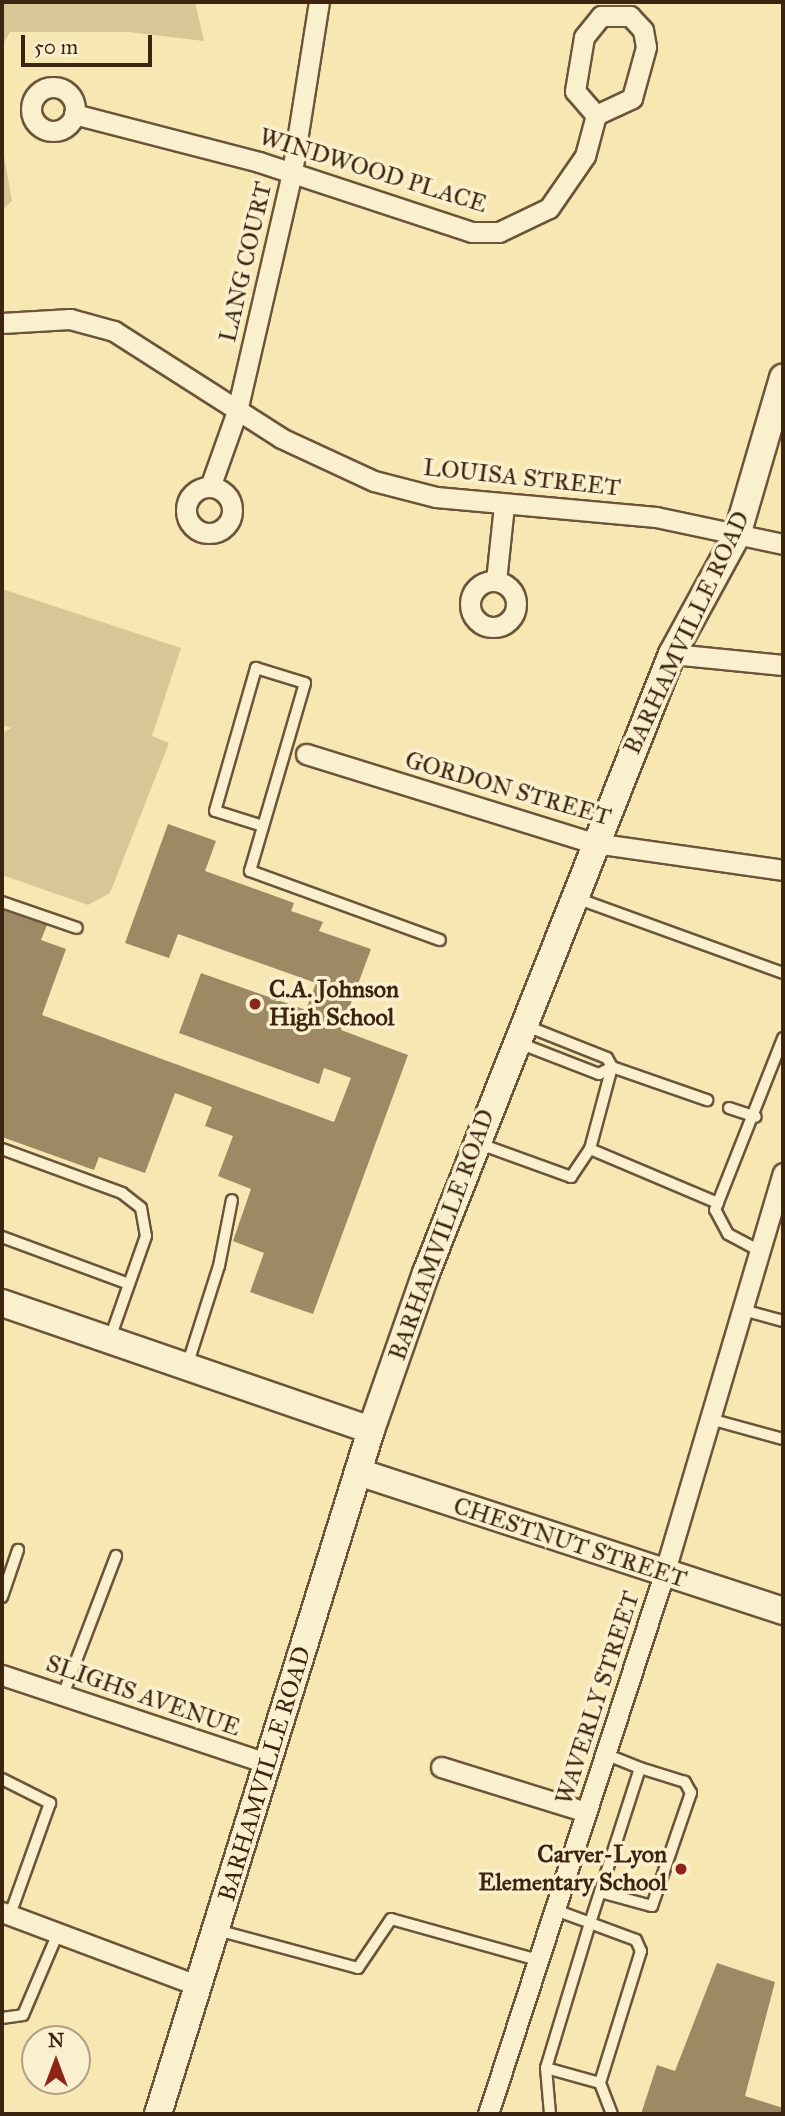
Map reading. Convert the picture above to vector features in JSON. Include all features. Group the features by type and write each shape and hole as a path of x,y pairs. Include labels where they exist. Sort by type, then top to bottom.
{"street":[{"name":"LANG COURT","path":"210,487 237,411 292,172 319,2"},
{"path":"601,16 630,16 643,30 646,47 639,80 632,98 596,115 575,92 584,37 601,16"},
{"name":"WINDWOOD PLACE","path":"75,114 292,172 472,232 499,232 550,208 571,184 596,115"},
{"name":"LOUISA STREET","path":"2,323 70,319 114,331 237,411 326,463 374,481 504,505 656,517 783,544"},
{"name":"BARHAMVILLE ROAD","path":"158,2114 269,1765 371,1430 476,1143 594,843 672,654 737,535 783,378"},
{"path":"496,581 504,505"},
{"path":"672,654 783,665"},
{"name":"GORDON STREET","path":"306,754 594,843 783,870"},
{"name":"WAVERLY STREET","path":"488,2114 664,1574 783,1173"},
{"path":"2,1303 371,1430"},
{"name":"CHESTNUT STREET","path":"358,1472 783,1611"},
{"name":"SLIGHS AVENUE","path":"2,1675 269,1765"},
{"path":"441,1767 586,1812"},
{"path":"6,1914 199,1986"}],"lane":[{"path":"263,826 215,811 256,668 305,683 250,871 440,940"},
{"path":"286,747 306,754"},
{"path":"574,897 783,973"},
{"path":"2,902 77,928"},
{"path":"519,1033 599,1074 612,1067"},
{"path":"519,1033 607,1058 612,1067 707,1100"},
{"path":"760,1251 729,1234 716,1217 718,1203 756,1117 783,1038"},
{"path":"476,1143 571,1177 590,1149 612,1067"},
{"path":"729,1108 756,1117"},
{"path":"2,1149 136,1201 146,1236 110,1340"},
{"path":"590,1149 718,1203"},
{"path":"187,1366 219,1266 232,1200"},
{"path":"2,1237 129,1284"},
{"path":"743,1310 783,1321"},
{"path":"710,1419 783,1439"},
{"path":"2,1597 18,1550"},
{"path":"63,1695 116,1556"},
{"path":"600,1892 652,1906 691,1793 685,1782 605,1754"},
{"path":"550,2114 546,2068 640,1768"},
{"path":"2,1779 50,1803 6,1914"},
{"path":"555,1910 636,1940 641,1951 600,2083 612,2114"},
{"path":"217,1930 358,1968 391,1919 538,1960"},
{"path":"2,2018 23,2015 58,1933"},
{"path":"546,2068 600,2083"}],"shaded area":[{"path":"2,2 195,2 204,41 128,32 10,32 2,46"},
{"path":"2,145 12,201 2,210"},
{"path":"2,589 181,648 152,736 169,743 110,893 88,905 2,875 2,733 11,728 2,725"}],"building":[{"path":"168,824 216,841 205,871 294,903 291,911 323,922 319,931 371,949 341,1030 408,1055 313,1314 250,1292 264,1253 233,1241 251,1189 218,1176 233,1136 205,1126 212,1107 175,1093 145,1173 99,1157 94,1170 2,1137 2,910 47,925 41,940 66,949 42,1015 334,1122 351,1078 324,1068 319,1084 179,1033 201,973 306,1010 316,983 178,934 169,958 125,943"},
{"path":"717,1963 775,1982 745,2096 783,2108 783,2114 641,2114 657,2065 675,2071"}],"place":[{"name":"C.A. Johnson High School","path":"255,1004"},
{"name":"Carver-Lyon Elementary School","path":"681,1869"}]}
